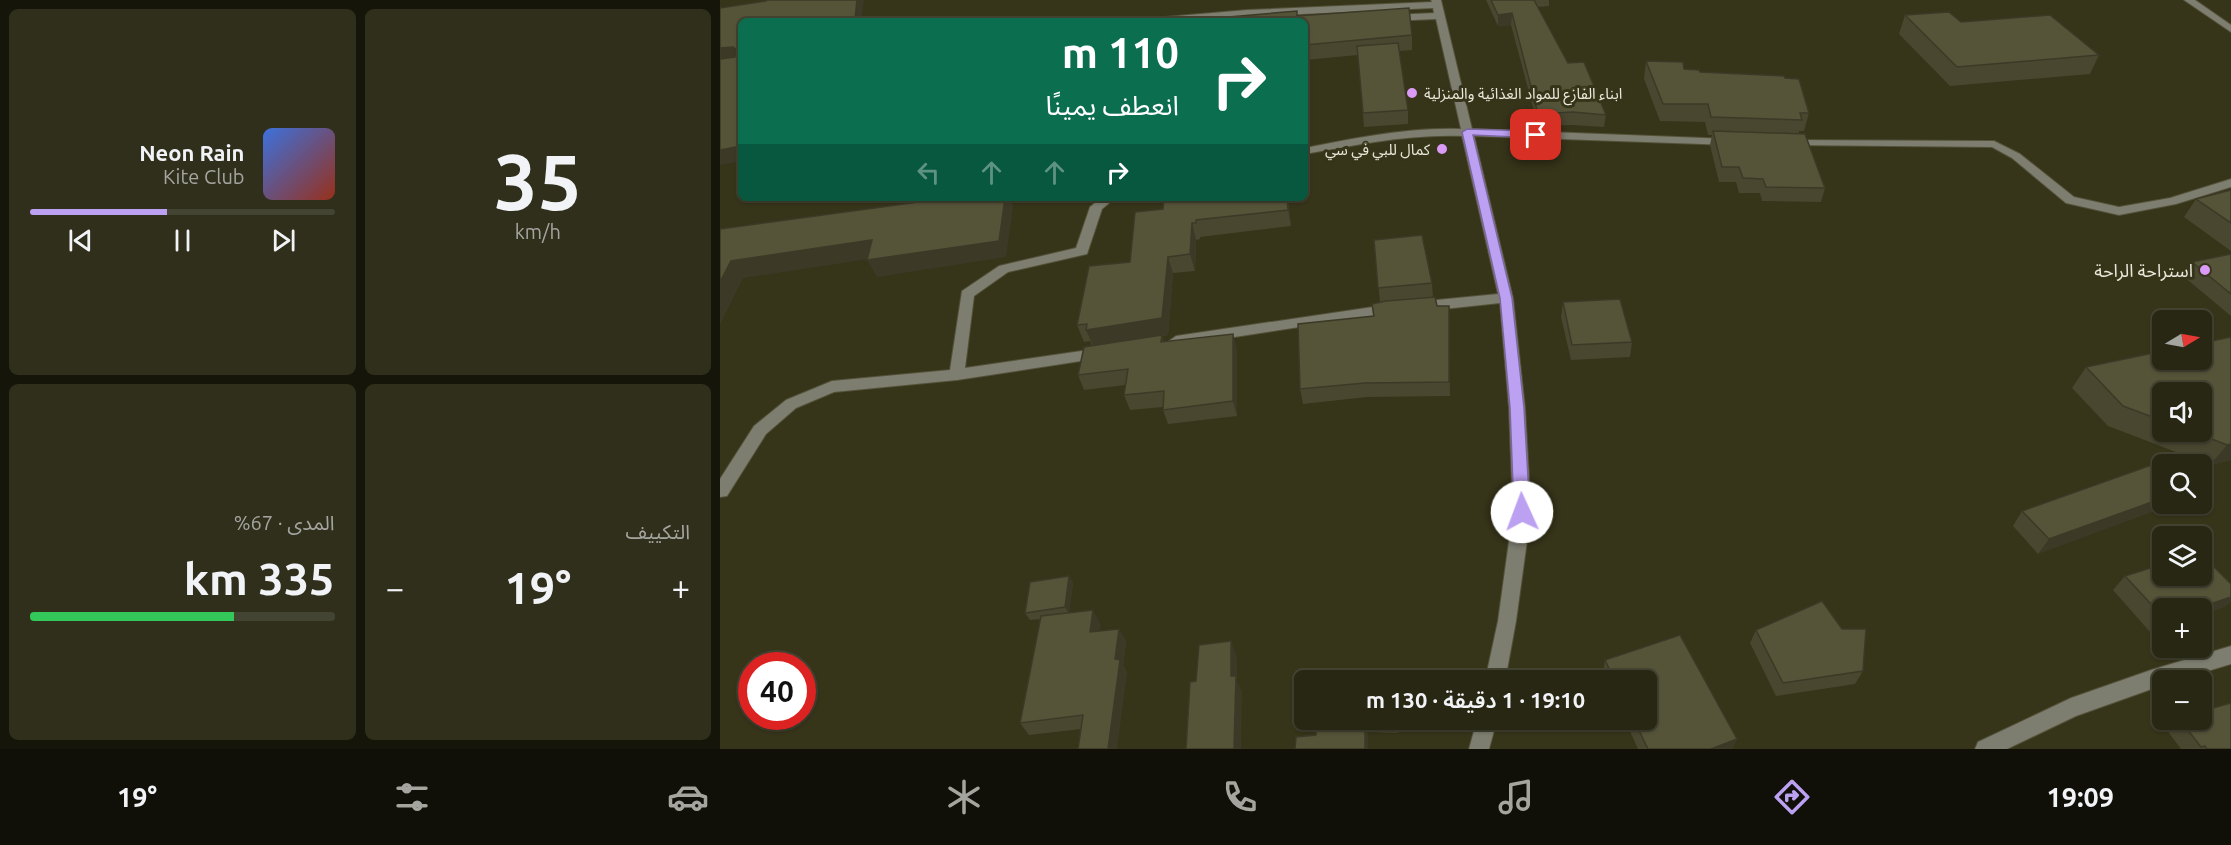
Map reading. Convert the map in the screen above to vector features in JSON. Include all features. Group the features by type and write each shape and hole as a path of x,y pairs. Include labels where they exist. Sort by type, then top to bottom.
{"street":[{"path":"2189,0 2231,28"},
{"path":"1384,19 1438,7"},
{"path":"1189,18 1247,13 1438,7"},
{"path":"1438,7 1506,298 1517,408 1522,512 1507,621 1497,670"},
{"path":"1308,150 1394,135 1431,131 1741,142"},
{"path":"1776,143 1994,144 2016,156 2070,200 2118,211 2172,201 2231,183"},
{"path":"957,375 967,294 1004,269 1082,251 1096,207 1105,201"},
{"path":"1157,344 1387,309 1506,298"},
{"path":"721,491 760,430 791,404 832,387 957,375 1122,350"},
{"path":"1985,749 2071,708 2151,679 2231,655"},
{"path":"1479,749 1484,730"}],"building":[{"path":"857,0 855,18 738,18 738,147 720,150 720,59 735,57 736,49 733,47 720,48 720,8 766,1"},
{"path":"1491,0 1534,0 1568,63 1584,62 1606,115 1573,112 1538,114 1512,13 1498,15"},
{"path":"1409,8 1412,35 1308,45 1308,18 1217,18 1297,11 1297,16"},
{"path":"1949,12 1961,22 2050,15 2099,55 1957,67 1905,15"},
{"path":"1398,43 1408,110 1363,113 1357,46"},
{"path":"1646,61 1683,62 1684,69 1700,72 1784,76 1799,79 1809,113 1800,113 1802,120 1711,117 1708,104 1663,104"},
{"path":"1713,131 1805,134 1825,188 1766,187 1763,179 1743,178 1739,167 1722,167"},
{"path":"2231,190 2231,223 2196,199"},
{"path":"926,201 1005,201 999,241 867,260 872,240 731,261 720,282 720,229"},
{"path":"1164,201 1287,201 1288,210 1196,220 1196,223 1192,223 1190,254 1168,257 1162,318 1086,330 1087,324 1077,325 1089,266 1130,262 1135,212 1163,209"},
{"path":"1422,235 1432,283 1378,288 1374,240"},
{"path":"2231,254 2231,294 2192,262"},
{"path":"1435,297 1437,306 1449,306 1449,382 1365,383 1300,389 1298,324 1374,316 1372,304"},
{"path":"1620,299 1632,342 1572,345 1563,302"},
{"path":"1233,334 1233,401 1163,410 1164,391 1124,395 1128,369 1078,375 1084,347 1162,335 1161,342"},
{"path":"2231,337 2231,444 2227,445 2212,439 2212,382 2152,382 2152,417 2123,406 2086,367 2152,353 2152,370 2212,370 2212,341"},
{"path":"2152,465 2152,502 2049,539 2022,511"},
{"path":"2212,565 2231,584 2231,597 2212,603 2212,598 2152,598 2152,605 2125,576 2152,567 2152,586 2212,586"},
{"path":"1069,576 1065,607 1025,613 1030,582"},
{"path":"1822,601 1842,629 1866,629 1863,671 1783,683 1756,630"},
{"path":"1093,610 1090,632 1119,629 1115,659 1120,660 1108,749 1078,749 1083,715 1020,723 1041,616"},
{"path":"1680,635 1737,739 1711,749 1648,749 1639,730 1657,730 1657,670 1610,670 1605,660"},
{"path":"1231,641 1231,676 1236,676 1234,749 1186,749 1190,682 1196,681 1199,645"},
{"path":"2231,703 2231,749 2201,747 2188,730 2212,730 2212,708"},
{"path":"1316,730 1365,730 1365,749 1295,749 1296,737 1316,735"}],"place":[{"name":"ابناء الفازع للمواد الغذائية والمنزلية","path":"1412,93"},
{"name":"كمال للبي في سي","path":"1442,149"},
{"name":"استراحة الراحة","path":"2205,270"}],"route":[{"path":"1522,512 1517,408 1506,298 1467,132 1536,135"}]}
